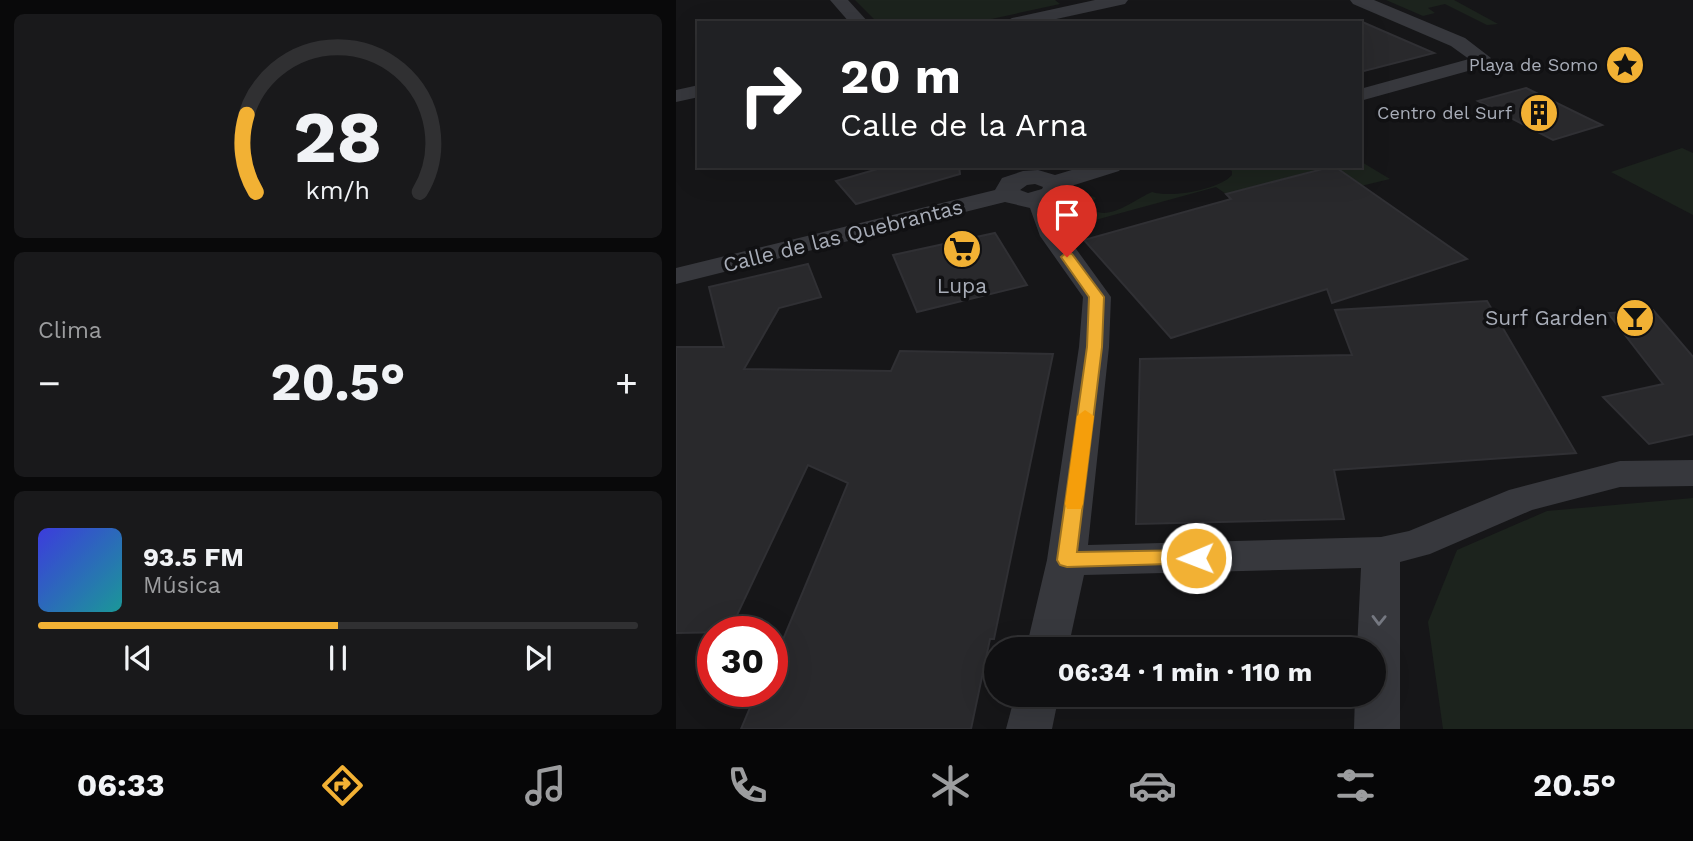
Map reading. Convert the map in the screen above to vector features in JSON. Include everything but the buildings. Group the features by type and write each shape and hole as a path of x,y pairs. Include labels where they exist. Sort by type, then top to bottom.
{"street":[{"path":"839,0 858,21"},
{"path":"1022,21 1119,0"},
{"path":"1359,0 1458,42 1482,58 1479,62 1362,94"},
{"path":"676,96 697,91"},
{"name":"Calle de las Quebrantas","path":"676,276 1027,184 1102,168"},
{"path":"1027,184 1053,236 1097,297 1094,347 1067,560 1050,637"},
{"path":"1067,560 1381,552 1416,544 1535,496 1620,474 1693,473"},
{"path":"1377,729 1381,552"},
{"path":"1029,729 1034,707"}],"shaded area":[{"path":"855,0 1055,0 1060,4 982,21 876,21"},
{"path":"1386,0 1454,0 1498,24 1487,25 1445,4 1428,8 1435,13 1423,16"},
{"path":"1682,148 1693,153 1693,215 1611,172"},
{"path":"1362,162 1390,179 1361,186 1337,168 1362,168"},
{"path":"1226,168 1323,168 1226,194 1216,187 1077,225 1067,210 1073,201 1092,196 1096,198 1088,207 1095,212 1112,212 1152,192 1171,194 1206,189 1226,180 1232,175 1232,171"},
{"path":"1693,498 1693,729 1443,729 1428,622 1457,550 1547,511"}],"slow traffic":[{"path":"1074,504 1085,416"}],"place":[{"name":"Playa de Somo","path":"1625,65"},
{"name":"Centro del Surf","path":"1539,113"},
{"name":"Lupa","path":"962,249"},
{"name":"Surf Garden","path":"1635,318"}],"route":[{"path":"1067,257 1097,297 1096,332 1067,560 1196,558"}]}
